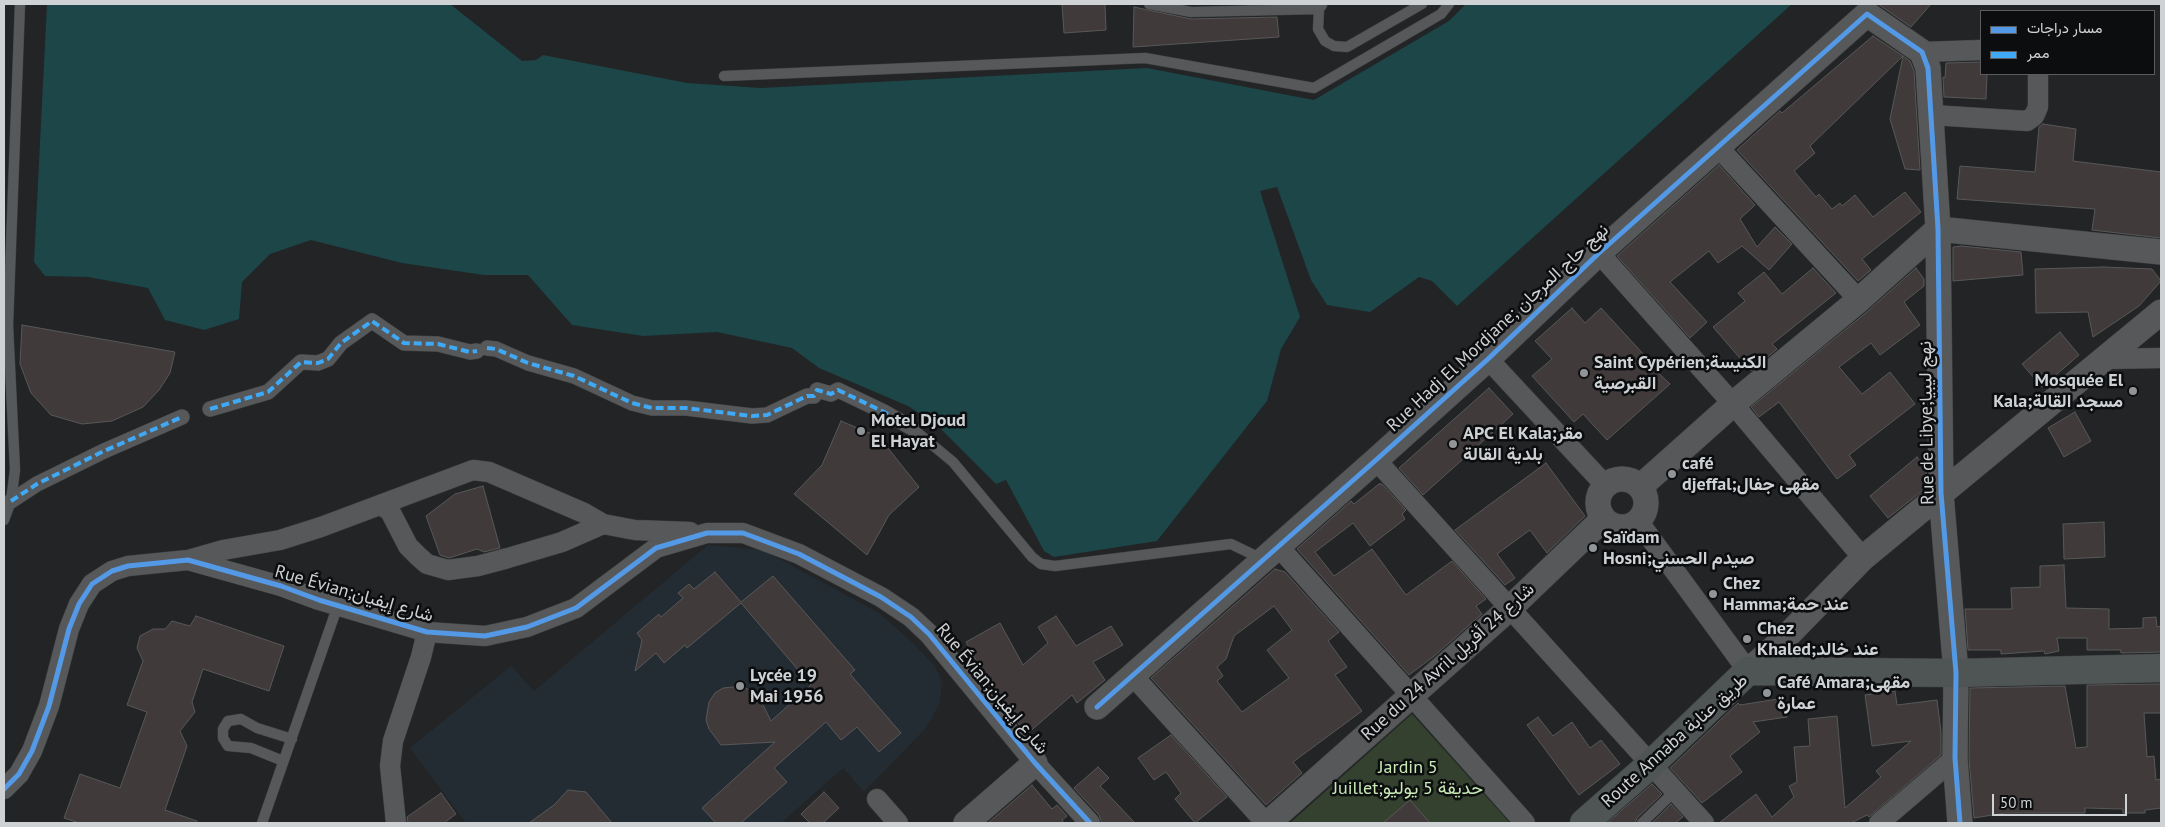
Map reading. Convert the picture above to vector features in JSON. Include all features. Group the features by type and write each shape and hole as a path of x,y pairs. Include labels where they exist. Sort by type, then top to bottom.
{"main road":[{"name":"Route Annaba طريق عنابة","path":"1584,823 1651,764 1748,671 1956,673 2161,668"}],"street":[{"name":"Rue Hadj El Mordjane; نهج حاج المرجان","path":"1097,707 1488,359 1599,253 1718,147 1862,9 1922,52"},
{"path":"1922,52 1980,50"},
{"name":"Rue de Libye;نهج ليبيا","path":"1922,52 1928,68 1938,229 1941,493 1956,673 1955,758 1960,823"},
{"path":"1932,115 2027,121 2034,116 2038,107 2038,75"},
{"path":"1718,147 1859,300"},
{"path":"1640,487 1733,404 1859,300 1938,229 2161,252"},
{"path":"1599,253 1733,404 1863,558"},
{"path":"1638,521 1748,671 1784,640 1863,558 2161,312"},
{"path":"210,409 268,392 300,362 318,363 328,359 341,343 372,321 404,343 438,344 470,352 496,349 528,363 574,376 632,403 652,408 686,408 752,416 767,415 807,396 814,396 816,390 831,394 838,390 912,428"},
{"path":"2106,359 2161,358"},
{"path":"1488,359 1605,485"},
{"path":"11,501 37,484 182,417"},
{"path":"1376,460 1704,823"},
{"name":"Rue Évian;شارع إيفيان","path":"4,789 18,774 32,750 49,706 69,629 79,604 92,584 112,570 128,566 188,560 223,550 280,540 381,505 473,470 489,472 584,513 603,524 636,530 743,533 770,542 881,597 911,617 930,634 1034,762 1090,823"},
{"path":"1619,479 1634,482 1640,487 1646,500 1645,508 1638,521 1624,527 1617,527 1604,519 1599,513 1598,498 1605,485 1619,479"},
{"path":"381,505 390,511 408,546 418,556 427,564 448,570 478,566 517,556 562,542 603,524"},
{"name":"Rue du 24 Avril شارع 24 أفريل","path":"1267,823 1510,608 1604,519"},
{"name":"Rue Évian;شارع إيفيان","path":"188,560 281,586 338,606 427,632 484,636 505,633 542,622 576,608 614,581 629,566 656,548 707,532"},
{"path":"1270,553 1412,693 1526,823"},
{"name":"Rue Évian;شارع إيفيان","path":"396,823 390,766 393,741 421,657 427,632"},
{"path":"1133,676 1267,823"},
{"path":"1879,823 1955,758"},
{"path":"966,823 1034,762"},
{"path":"877,799 898,823"}],"lane":[{"path":"4,520 11,501 15,470 8,325 20,4"},
{"path":"1149,4 1191,12 1321,7 1318,29 1325,41 1334,46 1347,47 1422,4"},
{"path":"724,76 1145,58 1314,88 1441,14 1449,4"},
{"path":"912,428 953,462 1032,557 1041,564 1055,566 1231,544 1270,553"},
{"path":"262,823 338,606"},
{"path":"283,761 252,748 228,746 223,738 223,729 228,721 241,719 257,728 292,739"},
{"path":"1642,823 1675,791"}],"shaded area":[{"name":"Lycée 19 Mai 1956","path":"708,545 763,550 879,613 912,642 934,665 942,681 940,703 926,728 864,792 843,768 781,823 466,823 410,748 511,666 534,691"}],"green space":[{"name":"Jardin 5 Juillet;حديقة 5 يوليو","path":"1412,714 1510,823 1290,823"}],"water":[{"path":"47,4 450,4 522,61 536,60 543,55 687,83 761,88 1147,68 1314,100 1449,21 1466,4 1792,4 1457,306 1432,281 1419,277 1370,312 1327,305 1311,280 1277,187 1260,191 1300,317 1281,349 1267,401 1157,541 1054,557 1044,551 1006,480 996,484 936,424 908,406 819,368 792,348 717,332 643,336 572,325 528,275 484,275 402,263 311,240 270,254 242,282 239,319 204,330 165,320 148,288 88,277 45,276 34,262"}],"building":[{"path":"1062,4 1105,4 1106,30 1064,33"},
{"path":"1878,4 1931,4 1911,27"},
{"path":"1134,7 1191,19 1277,17 1279,37 1133,47"},
{"path":"1873,36 1903,56 1810,146 1815,153 1794,171 1816,197 1819,194 1832,209 1840,203 1842,206 1855,195 1873,217 1905,192 1921,212 1862,259 1871,270 1858,281 1737,150 1780,111 1782,113"},
{"path":"1903,56 1910,61 1914,71 1920,170 1905,169 1890,119"},
{"path":"1980,62 1980,75 1987,75 1986,99 1944,97 1943,77 1945,78 1946,63"},
{"path":"2043,124 2076,129 2073,161 2161,172 2161,238 2092,230 2095,209 1957,199 1960,166 2035,172 2039,127"},
{"path":"1719,165 1755,205 1740,219 1757,247 1775,227 1792,244 1769,270 1742,246 1718,263 1709,251 1670,282 1707,322 1690,338 1617,256"},
{"path":"1961,246 2021,252 2023,275 1953,281 1953,247"},
{"path":"2103,267 2152,269 2161,281 2139,306 2093,337 2088,312 2036,313 2035,269"},
{"path":"1813,268 1836,293 1772,344 1777,349 1751,371 1713,327 1745,301 1738,293 1764,272 1782,294"},
{"path":"1916,268 1924,279 1924,286 1904,302 1920,325 1880,355 1871,343 1839,367 1862,394 1890,372 1915,404 1849,455 1856,465 1837,479 1779,402 1759,417 1751,407 1868,311"},
{"name":"Saint Cypérien;الكنيسة القبرصية","path":"1572,308 1585,323 1601,308 1646,357 1644,359 1670,384 1607,440 1583,414 1574,422 1532,376 1552,359 1535,341"},
{"path":"22,325 175,352 170,373 159,390 143,407 112,421 82,424 51,415 31,393 20,364"},
{"path":"2060,332 2079,355 2042,387 2022,364"},
{"name":"APC El Kala;مقر بلدية القالة","path":"1489,388 1513,414 1423,495 1399,468"},
{"path":"2075,412 2091,441 2064,457 2048,428"},
{"path":"841,421 879,437 919,487 889,515 867,555 794,494 822,465"},
{"path":"1917,457 1926,469 1927,487 1888,518 1870,496"},
{"path":"1546,463 1585,516 1547,553 1530,530 1497,554 1515,578 1505,585 1455,530"},
{"path":"1379,484 1382,484 1406,510 1402,514 1405,519 1370,546 1353,523 1315,552 1334,576 1372,549 1406,595 1452,561 1486,599 1476,606 1482,614 1433,657 1409,675 1297,549 1351,501 1354,504"},
{"path":"483,486 500,548 484,552 477,549 449,558 440,555 426,516 455,494"},
{"path":"2104,522 2105,557 2064,559 2063,524"},
{"path":"2064,565 2066,608 2109,609 2109,629 2143,628 2143,618 2156,617 2157,627 2161,626 2161,652 2121,653 2121,650 2087,650 2087,638 2057,638 2059,651 2045,654 2044,651 2001,654 2001,650 1968,650 1965,609 2012,609 2011,588 2040,587 2040,566"},
{"path":"1275,569 1285,572 1339,632 1328,641 1347,667 1335,675 1362,711 1293,762 1302,773 1266,805 1151,678","holes":["1274,606 1292,630 1267,650 1289,678 1242,712 1217,681 1223,676 1217,667 1226,659 1234,636"]},
{"path":"715,572 741,602 773,576 855,670 850,674 901,733 879,752 857,727 841,740 826,722 774,768 787,782 741,823 716,823 702,808 775,742 721,745 709,729 706,720 709,702 715,693 723,688 743,686 759,697 771,721 811,685 741,603 687,648 685,645 664,663 656,653 635,671 642,640 637,633 659,614 661,617 683,598 678,593 689,584 694,589"},
{"path":"196,616 284,646 269,691 203,669 192,702 195,712 180,731 187,746 165,810 197,821 196,823 79,823 64,818 80,774 120,788 147,712 127,705 143,661 137,648 140,636 153,629 165,629 172,621 190,626"},
{"path":"1056,616 1076,646 1111,626 1123,645 1093,662 1105,680 1077,703 1072,695 1027,734 987,686 989,684 966,642 1000,623 1023,665 1048,643 1038,627"},
{"path":"2161,684 2161,713 2144,713 2147,757 2154,756 2156,780 2161,779 2161,808 2145,810 2145,813 2123,813 2123,809 2085,808 2085,813 2005,813 1974,818 1969,758 1970,688 2065,686 2076,748 2087,747 2087,685"},
{"path":"1895,691 1897,705 1937,700 1941,732 1941,755 1869,817 1867,815 1851,823 1719,823 1756,794 1772,817 1794,797 1789,786 1797,782 1794,747 1810,746 1808,719 1837,716 1845,808 1881,777 1876,771 1911,741 1872,746 1865,695"},
{"path":"1784,698 1787,717 1753,722 1760,732 1730,756 1742,772 1702,803 1670,768 1738,703 1740,705"},
{"path":"1538,717 1553,736 1572,722 1590,748 1601,740 1620,764 1579,795 1527,725"},
{"path":"1171,735 1227,797 1195,823 1175,799 1181,793 1166,772 1154,780 1138,758"},
{"path":"1098,767 1109,778 1100,786 1135,823 1102,823 1099,815 1074,788"},
{"path":"1652,784 1662,794 1637,818 1635,823 1607,823"},
{"path":"1032,785 1052,809 1057,805 1067,816 1062,820 1064,823 988,823"},
{"path":"568,790 586,792 612,823 529,823 554,805"},
{"path":"824,792 839,808 823,823 810,823 801,814"},
{"path":"441,793 456,814 444,823 408,823 407,817"},
{"path":"1410,800 1430,823 1383,823"},
{"path":"1671,804 1683,817 1675,823 1652,823"}],"marked path":[{"path":"210,409 268,392 301,362 318,363 328,359 341,343 372,321 404,343 438,344 470,352 477,351"},
{"path":"487,348 496,349 528,363 574,376 632,403 652,408 686,408 752,416 767,415 807,396 814,396 817,390 831,394 838,390 912,428"},
{"path":"11,501 37,484 104,451 182,417"}],"cycle path":[{"path":"1097,707 1376,460 1488,359 1599,253 1867,14 1922,52 1928,68 1938,229 1941,493 1956,673 1955,758 1960,823"},
{"path":"4,789 19,774 32,751 49,706 69,629 79,604 92,584 112,571 128,566 188,560 281,586 319,600 427,632 485,636 527,627 576,608 656,548 707,533 743,533 799,554 881,597 911,617 929,634 1035,763 1090,823"}],"place":[{"name":"Saint Cypérien;الكنيسة القبرصية","path":"1584,373"},
{"name":"Mosquée El Kala;مسجد القالة","path":"2133,391"},
{"name":"Motel Djoud El Hayat","path":"861,431"},
{"name":"APC El Kala;مقر بلدية القالة","path":"1453,444"},
{"name":"café djeffal;مقهى جفال","path":"1672,474"},
{"name":"Saïdam Hosni;صيدم الحسني","path":"1593,548"},
{"name":"Chez Hamma;عند حمة","path":"1713,594"},
{"name":"Chez Khaled;عند خالد","path":"1747,639"},
{"name":"Lycée 19 Mai 1956","path":"740,686"},
{"name":"Café Amara;مقهى عمارة","path":"1767,693"}]}
